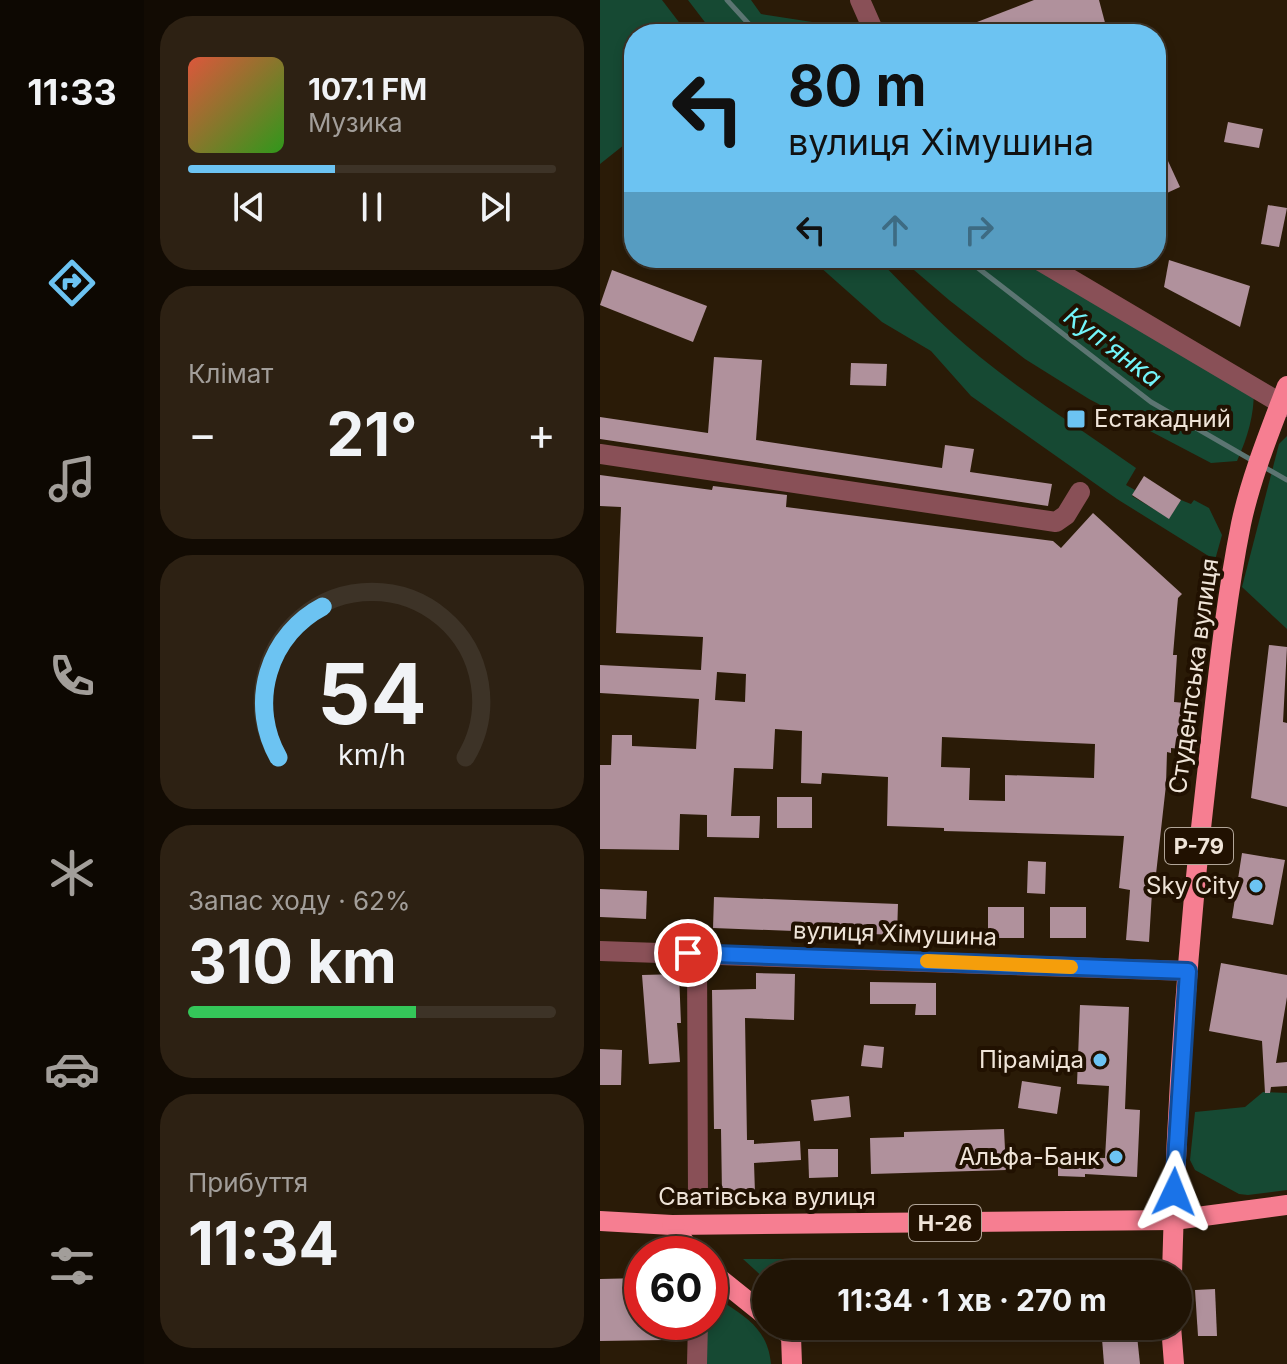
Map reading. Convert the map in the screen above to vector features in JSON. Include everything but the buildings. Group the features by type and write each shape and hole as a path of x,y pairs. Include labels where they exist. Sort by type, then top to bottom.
{"main road":[{"name":"Студентська вулиця","path":"1174,1220 1193,896 1222,643 1242,522 1262,453 1285,399"},
{"name":"Н-26","path":"1174,1220 1287,1205"},
{"name":"Сватівська вулиця","path":"600,1221 672,1225 1174,1220"},
{"name":"Р-79","path":"1173,1260 1174,1220"},
{"path":"672,1225 680,1236"},
{"path":"728,1285 752,1305"},
{"path":"791,1340 792,1364"},
{"path":"1172,1340 1174,1364"}],"street":[{"path":"860,0 871,24"},
{"path":"1053,268 1285,399"},
{"path":"600,454 1056,522 1066,515 1080,492"},
{"name":"вулиця Хімушина","path":"600,951 1188,971"},
{"path":"697,953 698,1197"},
{"path":"697,1364 698,1340"}],"green space":[{"path":"600,0 662,0 680,24 624,24 624,145 600,164"},
{"path":"688,0 751,0 761,14 825,24 706,24"},
{"path":"821,268 887,268 980,357 1136,468 1126,485 1135,490 1132,496 1169,518 1181,500 1191,504 1194,500 1209,508 1222,535 1215,560 1117,499 971,396 931,351 882,322"},
{"path":"912,268 1054,268 1254,389 1250,426 1237,461 1211,463 1089,399 1025,359"},
{"path":"1287,436 1287,629 1242,587 1279,444"},
{"path":"1263,1092 1287,1093 1287,1190 1239,1194 1195,1170 1190,1160 1195,1112 1245,1107"},
{"path":"743,1259 793,1259 752,1260 752,1267"},
{"path":"728,1305 752,1324 752,1340 764,1340 771,1364 706,1364 707,1340 728,1340"}],"waterway":[{"name":"Куп'янка","path":"727,0 749,24"},
{"name":"Куп'янка","path":"978,268 1151,402 1255,462"},
{"name":"Куп'янка","path":"1264,467 1287,480"}],"slow traffic":[{"path":"927,961 1071,967"}],"place":[{"name":"Естакадний","path":"1076,419"},
{"name":"Sky City","path":"1256,886"},
{"name":"Піраміда","path":"1100,1060"},
{"name":"Альфа-Банк","path":"1116,1157"}],"route":[{"path":"688,953 1188,971 1174,1192"}]}
